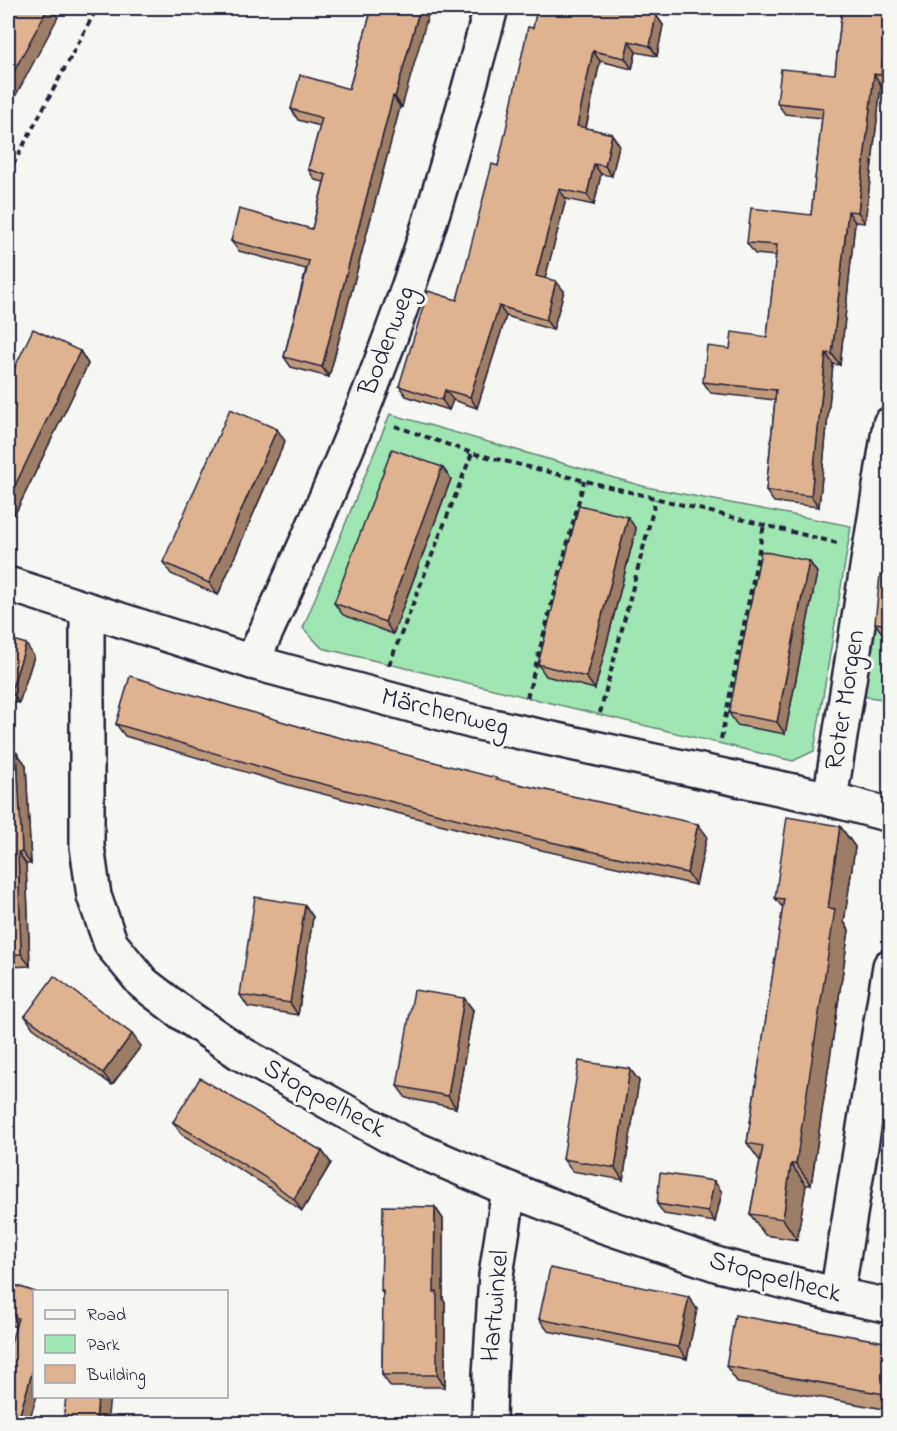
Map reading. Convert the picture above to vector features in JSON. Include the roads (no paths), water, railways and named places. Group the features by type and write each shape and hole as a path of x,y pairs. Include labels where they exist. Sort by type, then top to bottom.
{"street":[{"name":"Bodenweg","path":"252,662 333,484 398,317 429,227 491,8"},
{"name":"Roter Morgen","path":"830,799 890,424"},
{"name":"Märchenweg","path":"8,584 252,662 474,722 830,799 890,815"},
{"name":"Stoppelheck","path":"87,610 87,846 93,896 111,944 143,983 240,1053 404,1144 509,1189 604,1226 719,1265 837,1295 890,1305"},
{"path":"837,1295 890,966"},
{"name":"Hartwinkel","path":"489,1424 496,1275 509,1189"}]}
